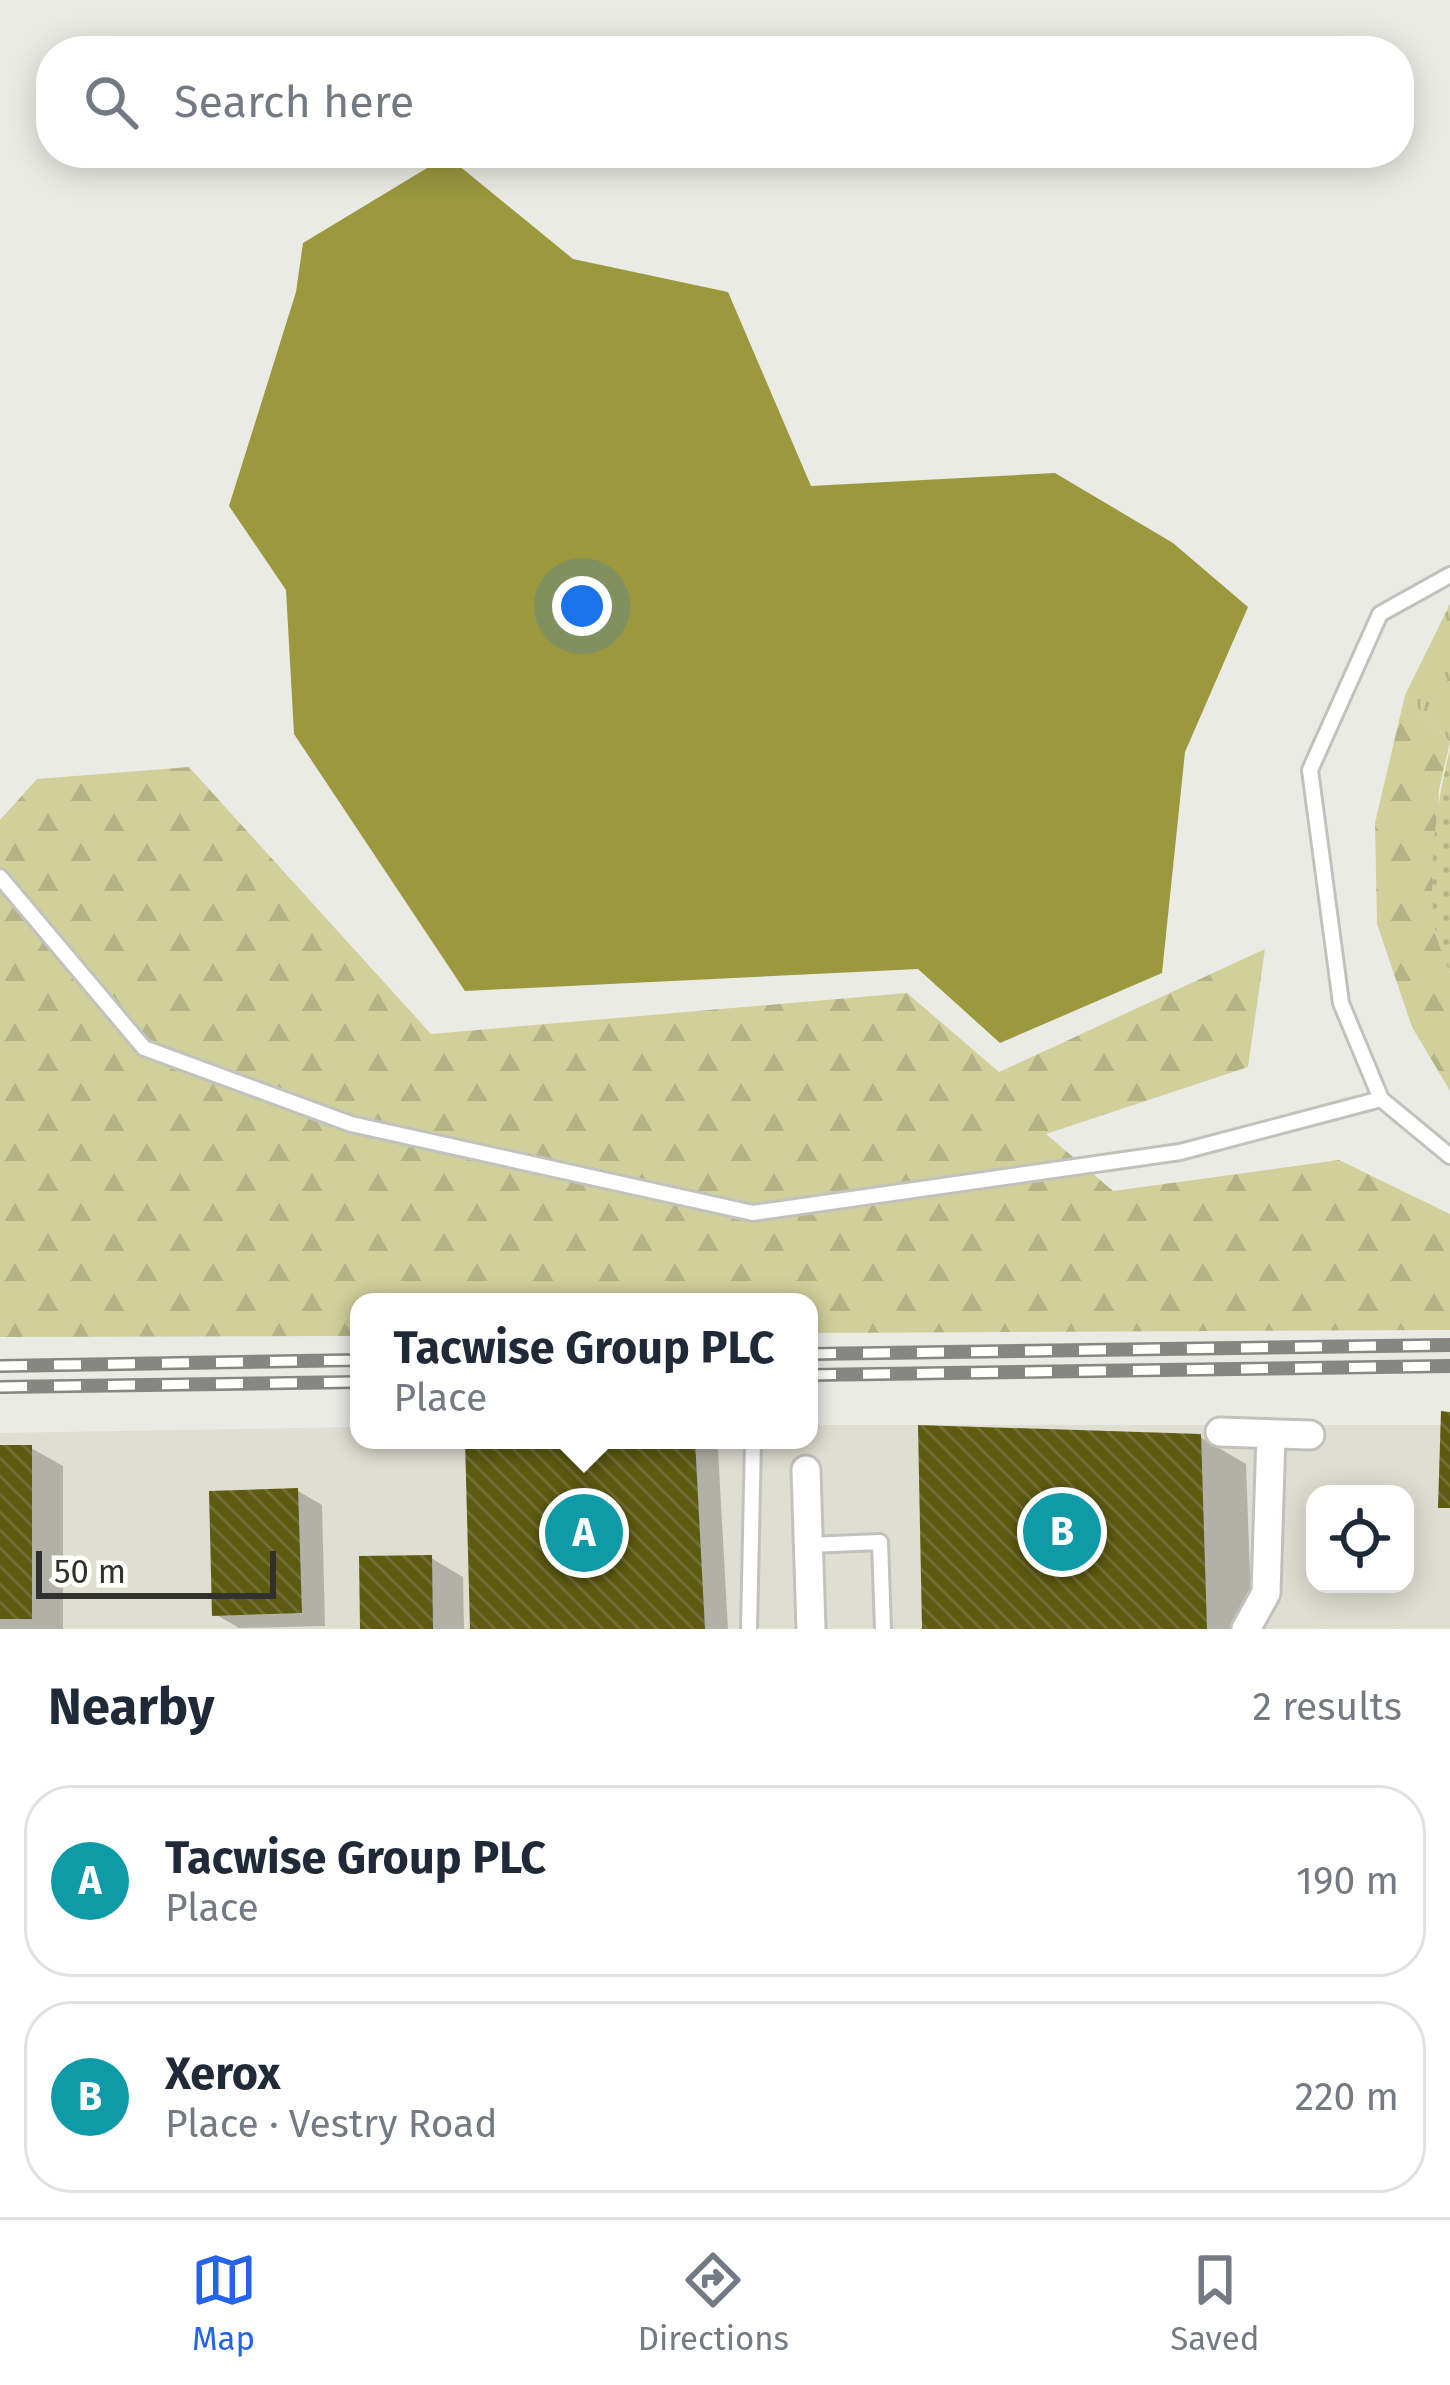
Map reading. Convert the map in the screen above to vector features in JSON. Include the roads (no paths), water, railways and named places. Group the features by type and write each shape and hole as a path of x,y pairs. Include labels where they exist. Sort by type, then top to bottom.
{"street":[{"path":"1220,1432 1310,1435"},
{"path":"1246,1629 1266,1593 1271,1434"},
{"path":"806,1471 811,1629"}],"lane":[{"path":"1447,574 1380,614 1310,770 1341,1004 1381,1100 1450,1156"},
{"path":"0,877 144,1048 351,1124 753,1213 1180,1153 1381,1100"},
{"path":"749,1629 753,1449"},
{"path":"809,1545 880,1542 884,1629"}],"railway":[{"path":"818,1354 1450,1345"},
{"path":"0,1366 350,1360"},
{"path":"818,1375 1450,1366"},
{"path":"0,1387 350,1382"}],"place":[{"name":"Xerox","path":"1062,1532"},
{"name":"Tacwise Group PLC","path":"584,1533"}]}
